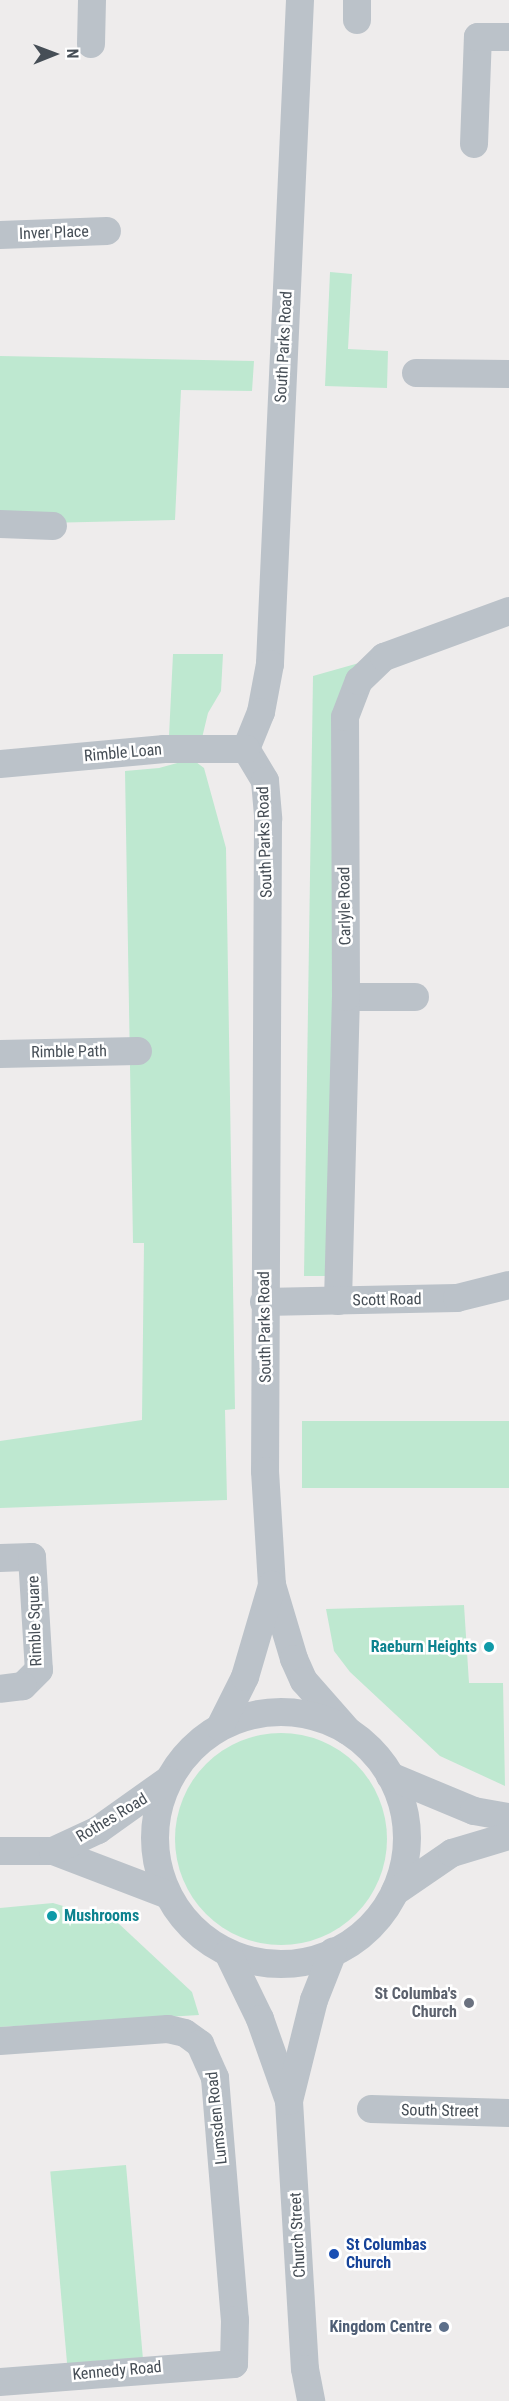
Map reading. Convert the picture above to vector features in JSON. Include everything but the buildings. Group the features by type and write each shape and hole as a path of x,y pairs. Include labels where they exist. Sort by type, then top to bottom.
{"street":[{"path":"91,44 92,0"},
{"name":"South Parks Road","path":"300,0 270,664 261,712 246,749 265,781 268,819 264,1471 272,1585 294,1659 304,1681 348,1731"},
{"path":"474,144 478,37 509,37"},
{"name":"Inver Place","path":"0,235 107,231"},
{"path":"416,373 509,374"},
{"path":"0,524 52,526"},
{"name":"Carlyle Road","path":"338,1301 346,997 343,763 345,717 353,692 366,673 399,648 509,611"},
{"name":"Rimble Loan","path":"0,764 164,749 246,749"},
{"path":"346,997 415,997"},
{"name":"Rimble Path","path":"0,1054 138,1052"},
{"name":"Scott Road","path":"264,1302 457,1298 509,1285"},
{"name":"Rimble Square","path":"0,1558 32,1557 39,1670 23,1686 0,1689"},
{"name":"South Parks Road","path":"220,1727 245,1677 272,1585"},
{"path":"285,1712 318,1717 348,1731 379,1759 390,1776 402,1804 406,1833 404,1863 394,1892 369,1928 333,1952 307,1961 281,1964 254,1961 228,1953 190,1925 168,1895 158,1867 154,1838 158,1808 168,1780 199,1742 220,1727 251,1715 285,1712"},
{"path":"390,1776 474,1812 509,1817"},
{"name":"Rothes Road","path":"53,1851 114,1820 168,1780"},
{"path":"394,1892 452,1853 509,1836"},
{"name":"Rothes Road","path":"0,1851 53,1851 168,1895"},
{"name":"Church Street","path":"289,2101 314,2000 333,1952"},
{"name":"Church Street","path":"228,1953 260,2019 289,2101 305,2368 311,2401"},
{"name":"Lumsden Road","path":"0,2041 168,2029 185,2033 205,2051 215,2078 235,2320 234,2364"},
{"name":"South Street","path":"371,2109 509,2113"},
{"name":"Kennedy Road","path":"0,2382 234,2364"},
{"name":"Church Street","path":"303,2401 305,2368"}],"green space":[{"path":"330,272 352,274 348,349 388,351 387,388 325,386"},
{"path":"0,356 254,361 252,391 181,390 175,520 0,524"},
{"path":"173,654 223,654 221,691 208,713 202,738 169,736"},
{"path":"359,663 328,1276 304,1276 313,676"},
{"path":"192,759 204,768 226,848 235,1409 225,1410 227,1500 0,1508 0,1441 142,1420 144,1243 133,1243 125,771 159,768"},
{"path":"302,1421 509,1421 509,1488 302,1488"},
{"path":"464,1605 469,1683 503,1683 505,1786 440,1756 350,1672 334,1651 326,1609"},
{"path":"281,1733 302,1735 321,1741 340,1751 356,1764 369,1780 379,1799 385,1818 387,1839 385,1860 379,1879 369,1898 356,1914 340,1927 321,1937 302,1943 281,1945 260,1943 241,1937 222,1927 206,1914 193,1898 183,1879 177,1860 175,1839 177,1818 183,1799 193,1780 206,1764 222,1751 241,1741 260,1735"},
{"path":"53,1903 117,1922 192,1992 199,2015 0,2027 0,1908"},
{"path":"126,2165 144,2369 68,2376 50,2172"}],"place":[{"name":"Raeburn Heights","path":"489,1647"},
{"name":"Mushrooms","path":"52,1916"},
{"name":"St Columba's Church","path":"469,2003"},
{"name":"St Columbas Church","path":"334,2254"},
{"name":"Kingdom Centre","path":"444,2327"}]}
